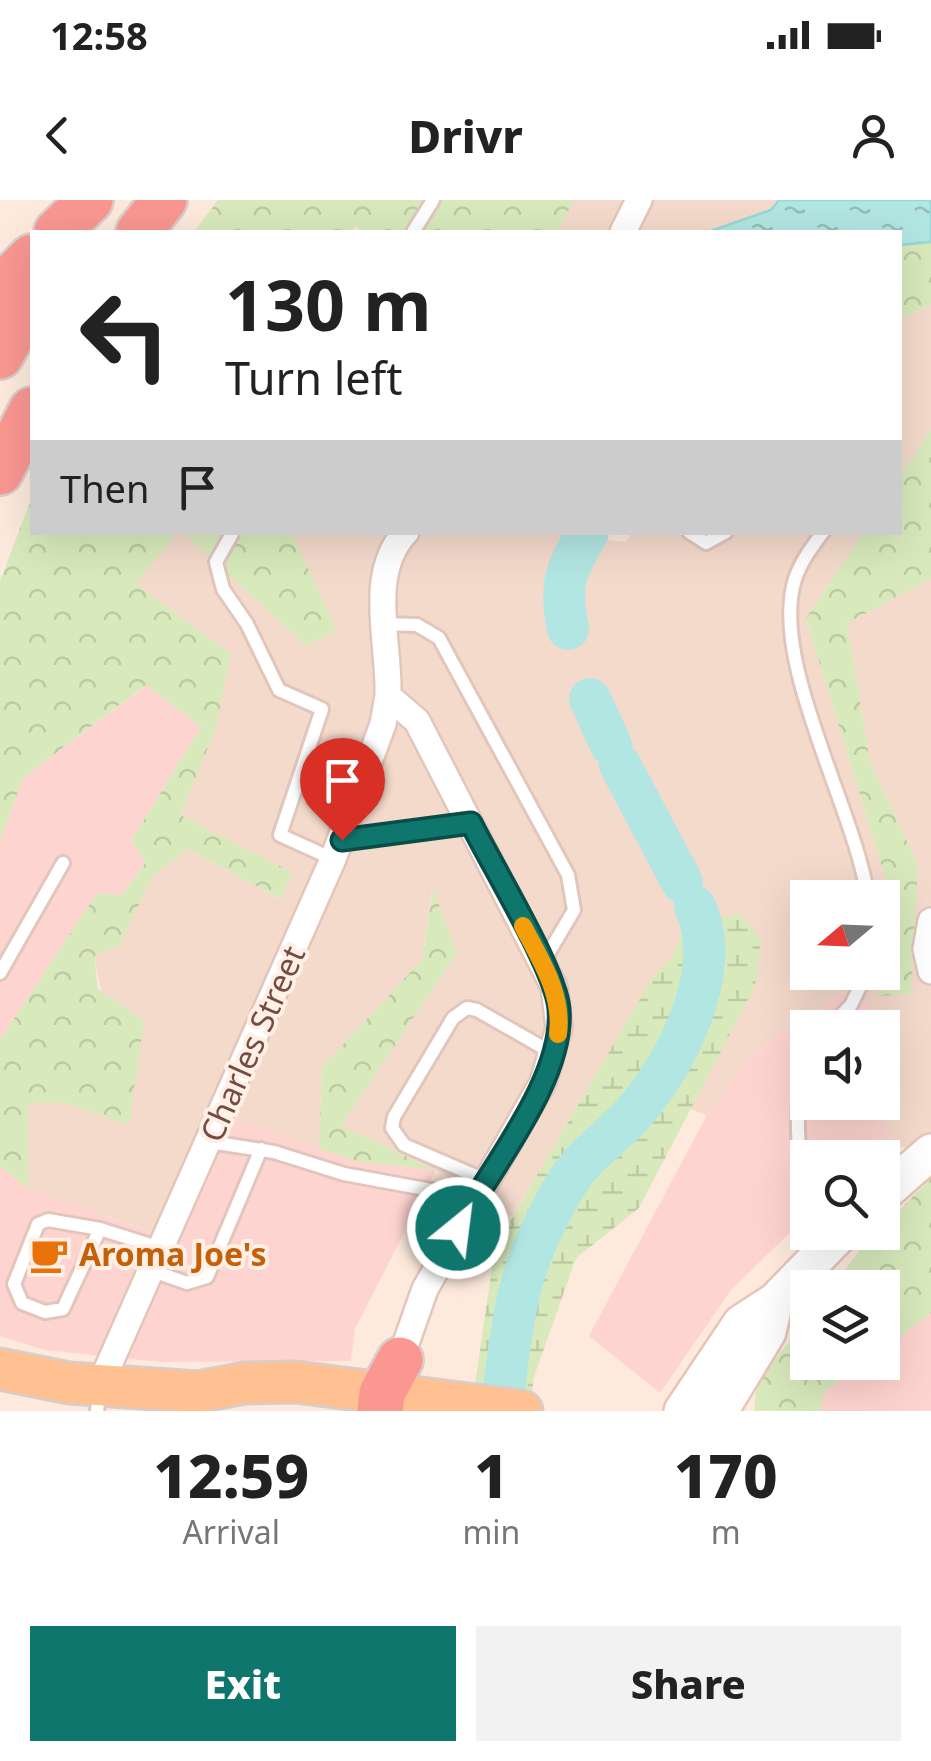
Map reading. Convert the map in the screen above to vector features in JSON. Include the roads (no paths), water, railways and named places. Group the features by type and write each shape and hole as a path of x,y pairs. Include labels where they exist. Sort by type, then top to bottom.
{"highway":[{"path":"59,230 90,200"},
{"path":"77,230 98,200"},
{"path":"141,230 164,200"},
{"path":"0,289 30,259"},
{"path":"0,356 30,303"},
{"path":"0,472 30,414"}],"main road":[{"path":"0,1369 99,1398 296,1382 522,1411"},
{"path":"197,1392 246,1411"}],"street":[{"path":"624,230 639,200"},
{"name":"Charles Street","path":"99,1398 155,1259 337,849 383,724 388,696 384,573 394,546 403,535"},
{"path":"388,696 417,721 542,964 559,1007 554,1054 543,1082 425,1288 395,1394"},
{"path":"931,922 926,949 931,971"},
{"path":"900,1180 931,1152"},
{"path":"682,1411 741,1323 775,1301 825,1250"},
{"path":"720,1411 768,1332 775,1301"}],"lane":[{"path":"414,230 433,200"},
{"path":"231,535 216,562 222,589 247,624 279,690 322,710 280,835 337,849 471,823"},
{"path":"694,535 706,543 721,535"},
{"path":"821,535 795,578 790,600 793,648 853,832 864,880"},
{"path":"385,624 417,625 440,638 568,875 574,910 542,964"},
{"path":"0,973 63,863"},
{"path":"480,1189 404,1145 392,1128 394,1118 453,1018 466,1008 477,1010 554,1054"},
{"path":"210,1142 262,1149 344,1174 480,1189"},
{"path":"100,1228 63,1309 45,1312 22,1302 14,1284 38,1224 48,1220 100,1228 188,1283 207,1278 262,1149"}],"water":[{"path":"779,200 931,200 931,242 902,245 902,230 714,230 771,210"}],"waterway":[{"path":"568,629 566,578 586,535"},
{"path":"590,699 611,745"},
{"path":"620,765 682,882"},
{"path":"501,1411 517,1301 543,1229 580,1165 647,1097 691,1018 704,960 703,932 695,907"}],"place":[{"name":"Aroma Joe's","path":"49,1255"}]}
